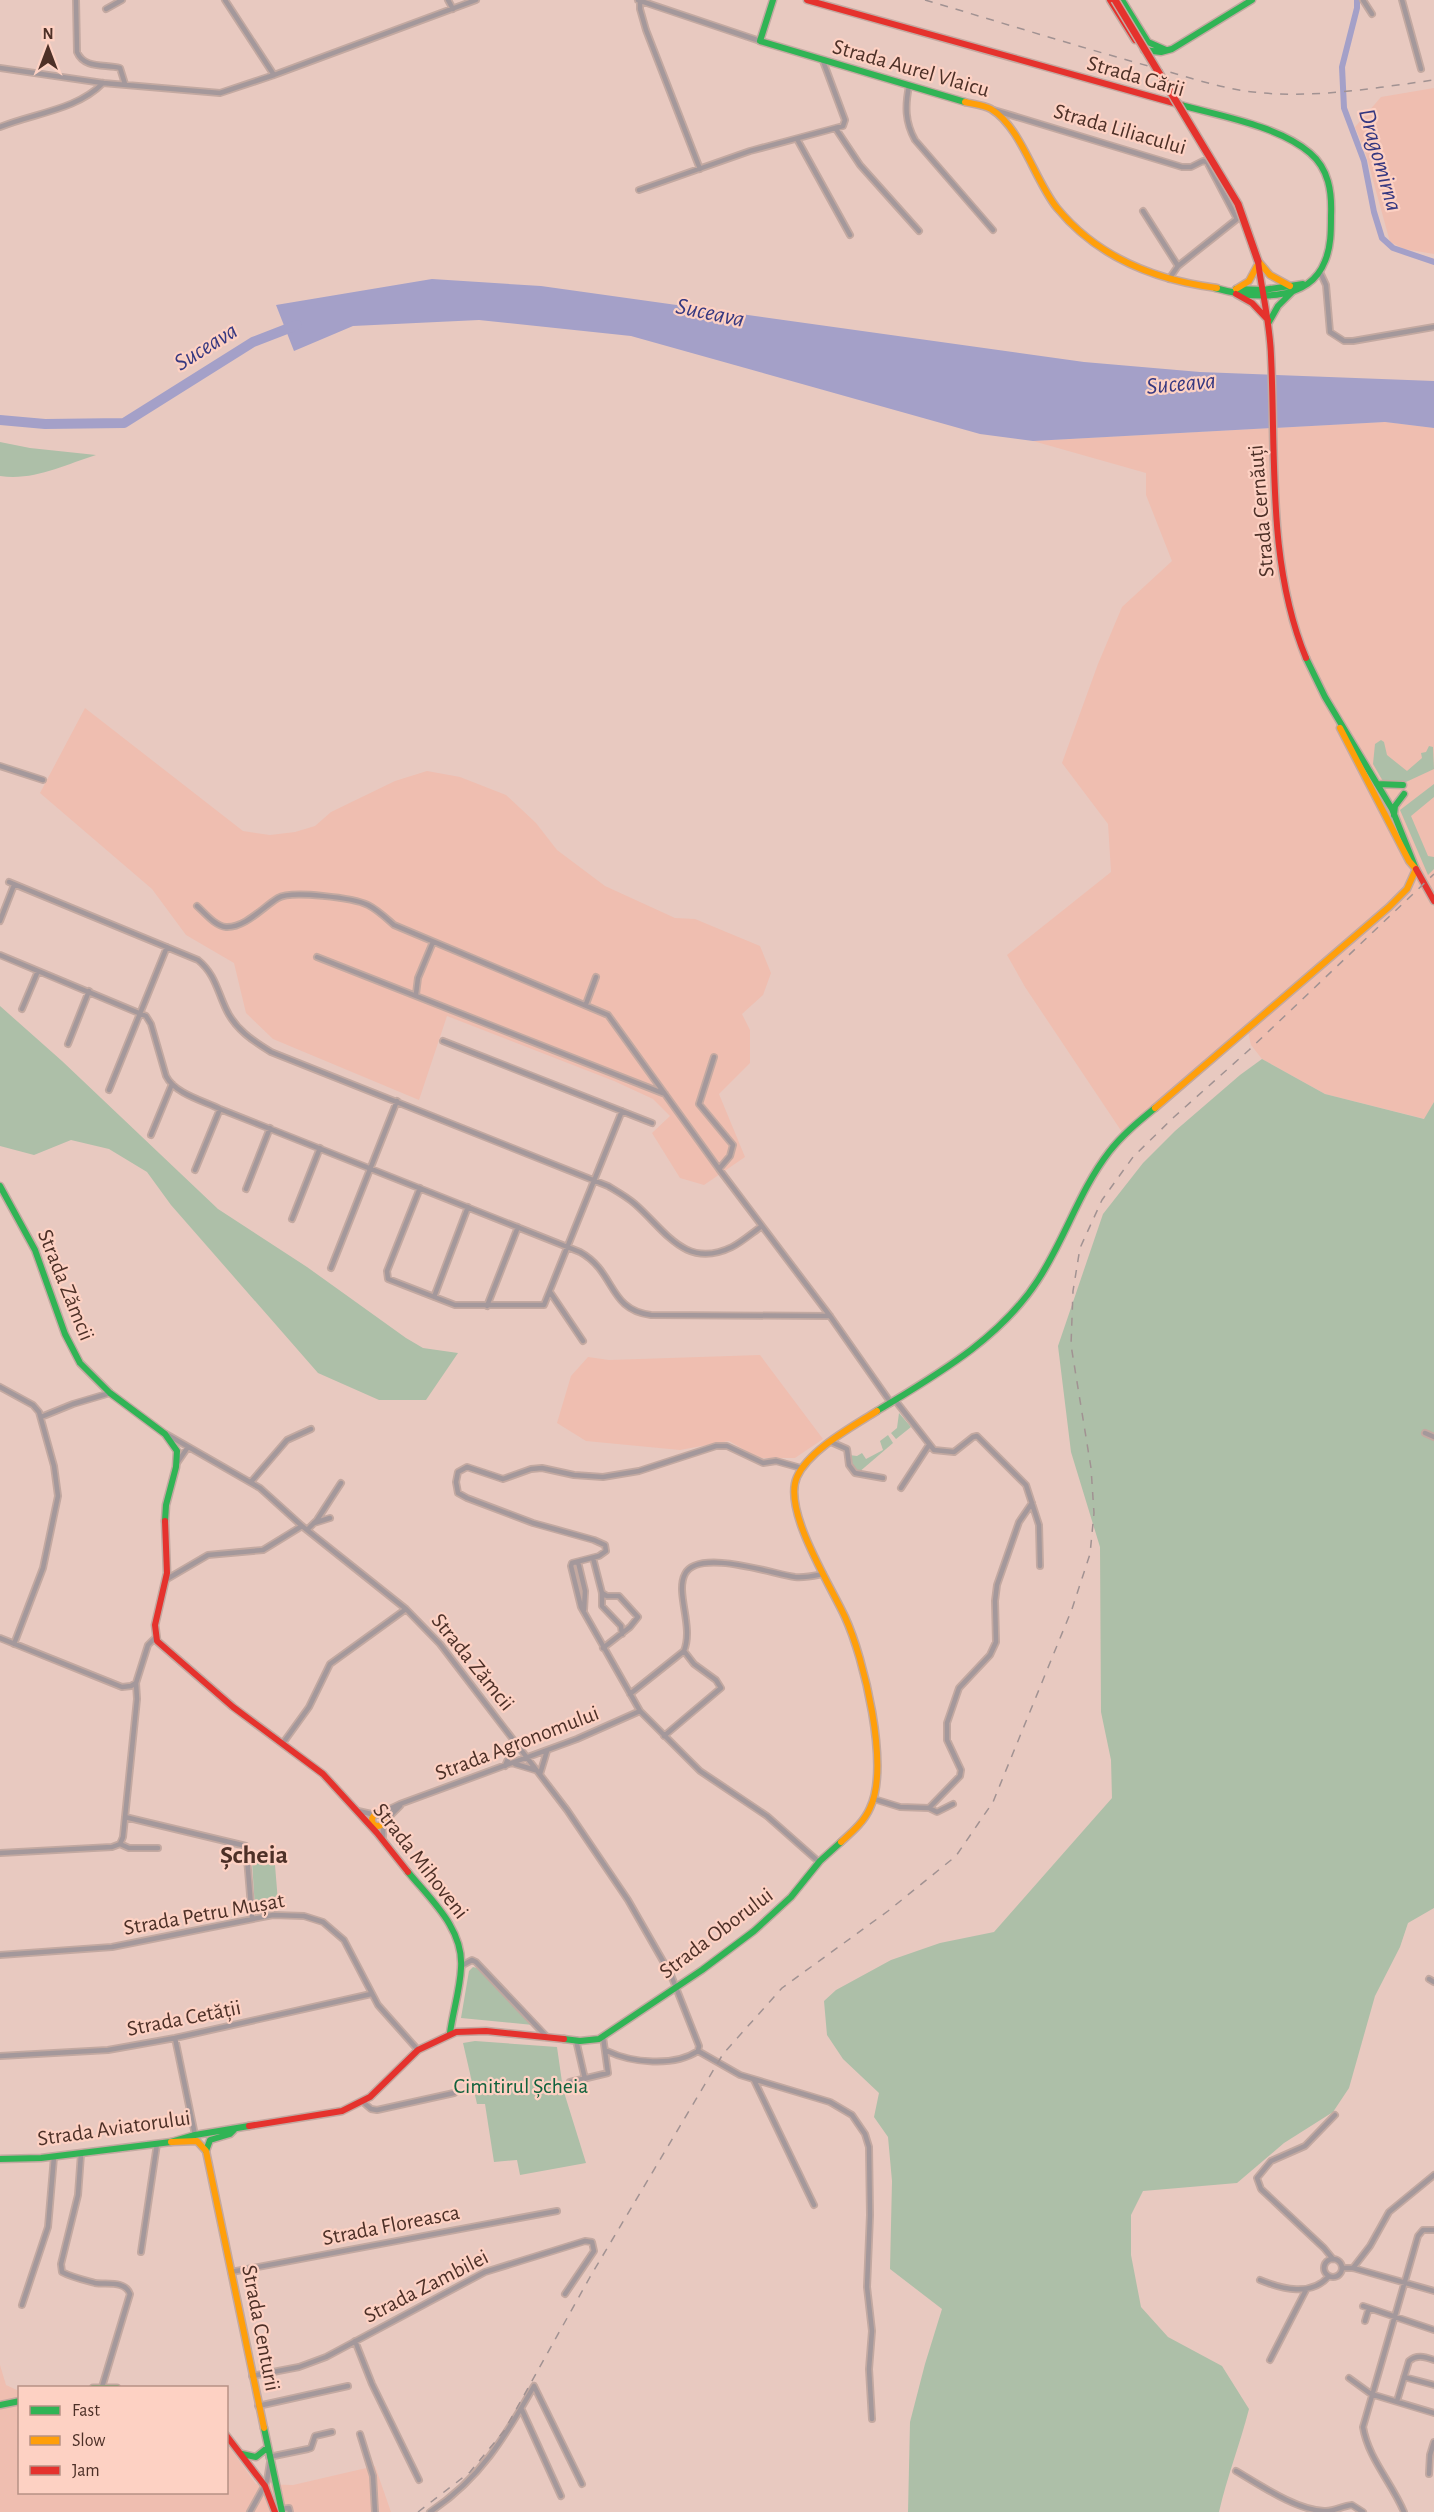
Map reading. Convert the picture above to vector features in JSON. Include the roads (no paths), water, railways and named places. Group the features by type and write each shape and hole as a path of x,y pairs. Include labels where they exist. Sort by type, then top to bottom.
{"main road":[{"path":"760,41 773,0"},
{"name":"Strada Gării","path":"807,0 1248,124 1292,140 1316,158 1330,185 1332,200 1329,238 1324,265 1320,272"},
{"path":"1110,0 1143,49 1161,52 1172,49 1252,0"},
{"name":"Strada Cernăuți","path":"1114,0 1238,204 1258,261 1269,322 1278,531 1291,612 1298,640 1409,861 1416,869 1434,902"},
{"path":"1122,0 1148,42 1161,49 1172,49"},
{"name":"Strada Aurel Vlaicu","path":"760,41 823,62 991,109 1011,128 1041,185 1063,218 1101,249 1119,260 1169,279 1236,292 1264,294"},
{"path":"1258,261 1270,275 1292,289 1275,310 1269,322 1257,308 1236,292 1249,280 1258,261"},
{"path":"1264,294 1292,289 1304,284 1320,272"},
{"name":"Strada Cernăuți","path":"1322,690 1377,784 1412,855 1416,869"},
{"path":"1377,784 1403,790 1395,806 1394,818"},
{"path":"801,1468 831,1442 948,1367 979,1343 1005,1318 1025,1297 1042,1272 1092,1174 1122,1136 1389,907 1407,889 1416,869"},
{"name":"Strada Zămcii","path":"0,1186 35,1250 70,1345 80,1363 110,1393 165,1434 177,1451 177,1463"},
{"path":"156,1637 156,1620 167,1579 165,1517 177,1463"},
{"name":"Strada Oborului","path":"450,2033 475,2030 589,2041 603,2037 718,1957 783,1905 819,1862 857,1827 874,1799 876,1769 874,1734 857,1648 846,1619 822,1574 795,1504 795,1485 801,1468"},
{"name":"Strada Mihoveni","path":"156,1637 164,1648 214,1692 323,1774 358,1811 377,1821 383,1840 454,1930 462,1951 450,2033"},
{"path":"171,2142 197,2141 206,2151 210,2140 230,2134 234,2130 332,2113 363,2102 418,2050 450,2033"},
{"name":"Strada Aviatorului","path":"0,2159 81,2154 171,2142 195,2135 227,2129 234,2130"},
{"name":"Strada Centurii","path":"206,2151 279,2511"},
{"path":"0,2405 18,2401"},
{"path":"228,2438 265,2486 279,2511"},
{"path":"242,2454 258,2457 263,2455 267,2448"}],"street":[{"path":"76,0 77,52 80,59 86,63 120,68 125,84"},
{"path":"106,9 122,0"},
{"path":"225,0 274,75"},
{"path":"448,0 453,9"},
{"path":"0,68 103,83 210,94 220,93 476,0"},
{"path":"639,0 646,30 700,168"},
{"name":"Strada Aurel Vlaicu","path":"639,0 760,41"},
{"path":"1363,0 1372,14"},
{"path":"1402,0 1421,69"},
{"path":"639,190 750,151 843,126 845,120 823,62"},
{"path":"0,127 80,99 95,91 103,83"},
{"path":"909,87 906,103 907,123 915,140 993,230"},
{"name":"Strada Liliacului","path":"991,109 1182,167 1191,167 1203,160 1207,162 1237,219 1178,266 1169,279"},
{"path":"836,129 860,165 919,231"},
{"path":"797,139 849,235"},
{"path":"1143,211 1178,266"},
{"path":"1320,272 1326,285 1330,332 1344,340 1353,341 1434,327"},
{"path":"0,766 43,780"},
{"path":"0,921 11,884 189,956 204,965 217,983 230,1016 245,1034 271,1052 593,1179 637,1205 672,1242 683,1249 696,1252 721,1252 734,1246 762,1226"},
{"path":"196,906 219,924 228,927 242,923 285,895 304,894 357,902 368,905 394,925 608,1015 719,1169 893,1402 929,1445 936,1451 954,1452 977,1436 1023,1480 1039,1525 1040,1566"},
{"path":"416,994 418,978 433,942"},
{"path":"110,1090 167,947"},
{"path":"0,955 140,1013 151,1024 166,1077 172,1084 220,1109 566,1246 591,1258 606,1275 621,1302 628,1308 642,1314 830,1316"},
{"path":"317,957 416,994 665,1094"},
{"path":"22,1009 38,970"},
{"path":"586,1004 596,977"},
{"path":"68,1044 89,992"},
{"path":"444,1041 652,1123"},
{"path":"714,1057 699,1104 733,1145 730,1156 719,1169"},
{"path":"151,1135 172,1084"},
{"path":"331,1268 397,1101"},
{"path":"195,1170 220,1109"},
{"path":"420,1188 386,1276 390,1281 455,1305 544,1305 622,1111"},
{"path":"246,1190 270,1128"},
{"path":"292,1219 320,1148"},
{"path":"434,1297 468,1207"},
{"path":"487,1306 518,1227"},
{"path":"550,1292 583,1341"},
{"path":"0,1387 33,1405 41,1417 58,1496 43,1568 14,1644"},
{"path":"41,1417 110,1393"},
{"path":"251,1482 288,1440 311,1429"},
{"path":"1425,1433 1434,1437"},
{"name":"Strada Zămcii","path":"165,1434 251,1482 406,1609 441,1644 540,1773 594,1847 628,1900 677,1987 698,2040 698,2051"},
{"path":"831,1442 847,1449 849,1465 855,1473 883,1478"},
{"path":"901,1488 929,1445"},
{"path":"801,1468 776,1461 763,1463 722,1446 709,1448 639,1471 603,1477 574,1475 542,1468 531,1469 506,1479 472,1468 464,1468 458,1472 456,1486 461,1495 532,1523 605,1545 605,1552 593,1558 575,1562 585,1591 584,1610 603,1648 640,1711 700,1771 766,1816 819,1862"},
{"path":"177,1463 188,1447"},
{"path":"307,1530 341,1483"},
{"path":"929,1808 960,1776 961,1770 947,1740 949,1715 959,1688 990,1655 996,1642 997,1585 1019,1522 1032,1503"},
{"path":"314,1522 330,1518"},
{"path":"167,1579 208,1555 263,1550 302,1526"},
{"path":"593,1558 602,1593 603,1608 621,1626 622,1634"},
{"path":"630,1694 684,1651 688,1628 683,1582 686,1572 691,1568 705,1563 739,1565 794,1577 822,1574"},
{"path":"602,1593 619,1596 638,1615 638,1619 603,1648"},
{"path":"284,1743 309,1707 330,1664 406,1609"},
{"path":"120,1844 125,1817 137,1699 136,1683 148,1646 156,1637"},
{"path":"0,1638 122,1687 136,1683"},
{"path":"664,1736 721,1688 716,1680 694,1664 684,1651"},
{"name":"Strada Agronomului","path":"377,1821 404,1803 548,1750 640,1711"},
{"path":"505,1766 513,1740"},
{"path":"512,1763 540,1773 548,1750"},
{"path":"874,1799 900,1807 929,1808 937,1812 952,1804"},
{"name":"Strada Agronomului","path":"377,1821 404,1803"},
{"path":"358,1811 377,1821 383,1840"},
{"path":"125,1817 246,1846 252,1918"},
{"path":"0,1853 112,1847 120,1844 129,1848 158,1848"},
{"name":"Strada Petru Mușat","path":"0,1955 112,1947 252,1918 292,1914 323,1922 344,1940 371,1994 418,2050"},
{"path":"461,1966 470,1960 476,1962 546,2036"},
{"name":"Strada Cetății","path":"0,2056 98,2050 175,2038 371,1994"},
{"path":"570,2082 608,2073 607,2051 603,2037"},
{"path":"175,2038 195,2135"},
{"path":"576,2040 585,2079"},
{"path":"607,2051 633,2059 664,2060 684,2058 698,2051 727,2070 813,2096 852,2115 865,2134 869,2147 870,2215 867,2287 872,2331 869,2369 872,2419"},
{"path":"754,2080 814,2205"},
{"path":"363,2102 371,2109 377,2110 454,2092"},
{"path":"1335,2115 1305,2146 1270,2161 1257,2178 1261,2189 1333,2259 1338,2260 1342,2268"},
{"path":"141,2252 157,2144"},
{"path":"81,2154 78,2195 61,2264 62,2272 98,2284 111,2283 126,2287 130,2294 102,2386"},
{"path":"22,2305 48,2227 54,2157"},
{"path":"1353,2268 1370,2246 1389,2212 1434,2175"},
{"name":"Strada Floreasca","path":"231,2272 557,2211"},
{"path":"1404,2512 1396,2494 1368,2448 1364,2418 1418,2236 1423,2229 1434,2230"},
{"name":"Strada Zambilei","path":"252,2376 311,2363 484,2272 585,2241 592,2242 594,2251 565,2294"},
{"path":"1329,2276 1325,2271 1325,2265 1333,2259"},
{"path":"1342,2268 1353,2268 1434,2291"},
{"path":"1260,2280 1306,2290 1329,2276 1338,2276 1342,2268"},
{"path":"1270,2360 1306,2290"},
{"path":"1365,2321 1366,2307 1434,2330"},
{"name":"Strada Zambilei","path":"355,2341 372,2385 419,2480"},
{"path":"1397,2401 1409,2361 1414,2357 1434,2360"},
{"path":"1404,2377 1434,2385"},
{"path":"1349,2378 1371,2394 1434,2413"},
{"path":"258,2406 348,2386"},
{"path":"430,2512 454,2496 478,2472 534,2386 582,2484"},
{"path":"521,2408 561,2496"},
{"path":"250,2512 265,2486 269,2459 311,2448 315,2436 332,2432"},
{"path":"360,2434 373,2476 375,2512"},
{"path":"1429,2474 1430,2455 1434,2442"},
{"path":"1236,2471 1303,2509 1326,2512 1352,2505 1363,2512"},
{"path":"1288,2500 1292,2492"},
{"path":"279,2511 289,2508 290,2512"}],"water":[{"path":"432,279 541,286 1084,362 1200,372 1434,381 1434,428 1385,422 1033,441 980,434 631,336 479,320 353,326 294,351 276,305"}],"waterway":[{"name":"Dragomirna","path":"1357,0 1342,67 1344,108 1364,161 1374,212 1382,238 1393,248 1434,262"},
{"name":"Suceava","path":"0,420 45,424 124,423 253,342 297,325"}],"railway":[{"path":"925,0 1124,59 1240,90 1276,94 1321,93 1434,80"},
{"path":"418,2512 470,2472 504,2431 590,2277 723,2054 782,1988 888,1911 956,1856 993,1802 1072,1609 1090,1554 1094,1513 1091,1468 1071,1345 1073,1291 1080,1248 1102,1200 1133,1157 1434,874"}],"district":[{"name":"Șcheia","path":"254,1855"}],"park label":[{"name":"Cimitirul Șcheia","path":"521,2086"}]}
